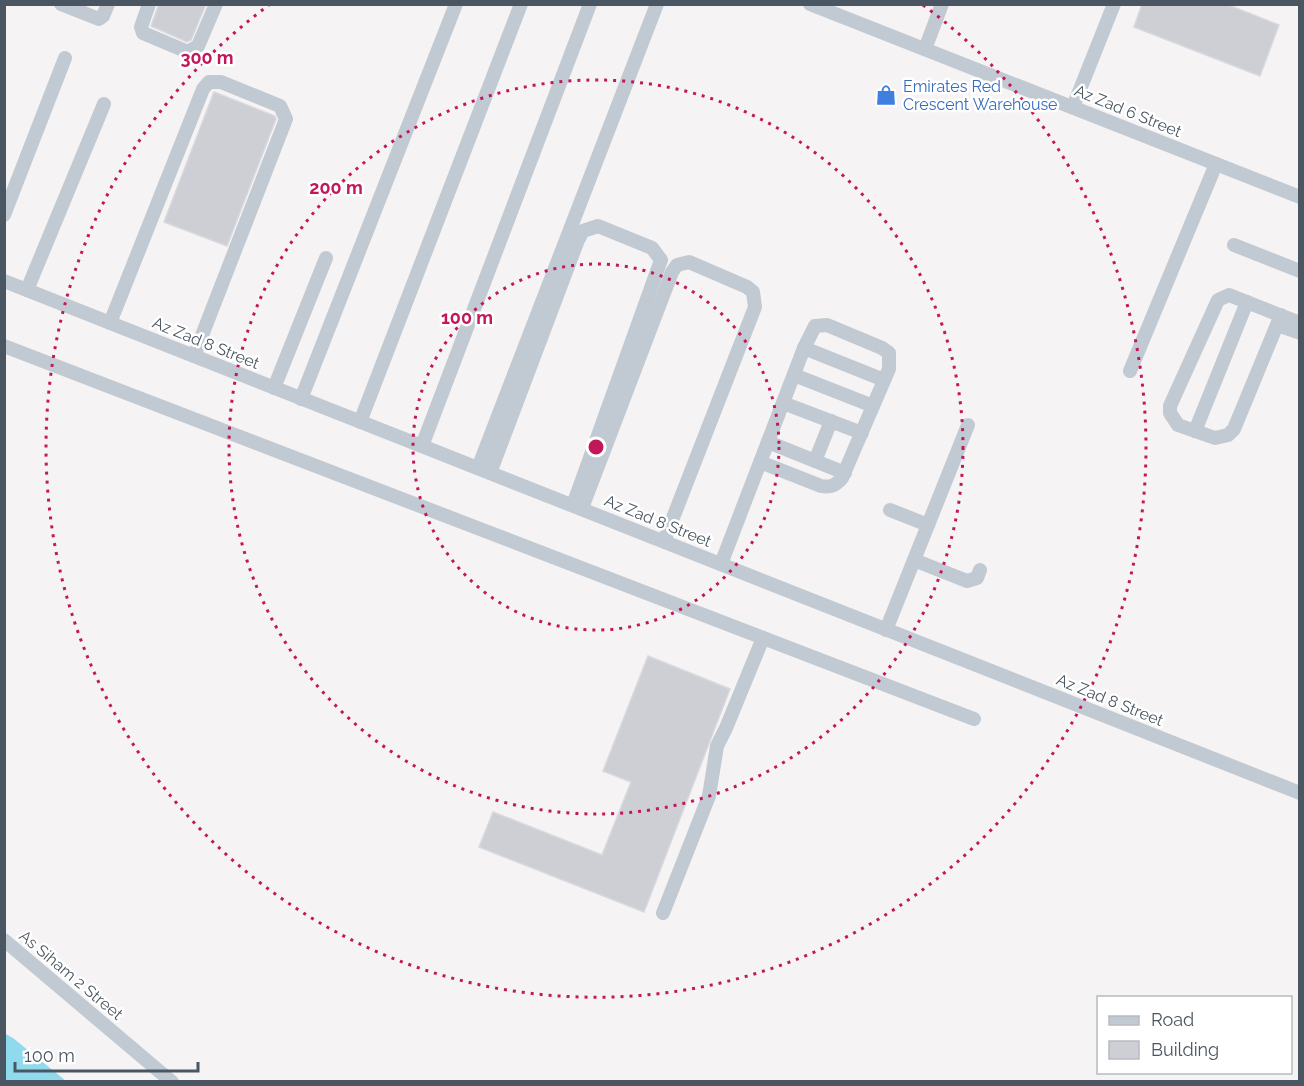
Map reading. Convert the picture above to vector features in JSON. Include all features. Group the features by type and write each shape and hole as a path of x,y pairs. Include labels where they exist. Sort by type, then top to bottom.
{"street":[{"path":"61,4 99,18 103,16 108,4"},
{"path":"149,4 141,27 143,33 188,52 198,46 216,4"},
{"path":"301,399 456,4"},
{"path":"360,422 521,4"},
{"path":"422,446 590,4"},
{"path":"484,470 657,4"},
{"name":"Az Zad 6 Street","path":"810,4 1298,194"},
{"path":"925,49 942,4"},
{"path":"1073,107 1114,4"},
{"path":"4,215 65,58"},
{"path":"110,323 203,89 209,82 221,82 280,106 286,119 194,356"},
{"path":"27,290 104,104"},
{"path":"1130,371 1216,164"},
{"path":"484,470 578,240 583,231 598,226 652,248 661,260 577,507"},
{"path":"1234,245 1299,271"},
{"path":"274,388 326,258"},
{"path":"577,507 672,272 677,265 689,262 747,287 753,292 755,307 664,541"},
{"name":"Az Zad 8 Street","path":"4,281 1299,793"},
{"path":"1279,320 1234,429 1222,438 1178,424 1170,413 1170,406 1213,304 1223,295 1247,302 1279,320 1299,333"},
{"path":"1195,431 1247,302"},
{"path":"1279,320 1299,323"},
{"path":"721,564 760,462 794,375 804,348 815,326 827,325 889,353 891,362 884,380 845,472 836,484 828,487 760,462"},
{"path":"4,346 974,719"},
{"path":"804,348 884,380"},
{"path":"794,375 873,405"},
{"path":"783,403 862,433"},
{"path":"815,461 831,421"},
{"path":"886,630 968,425"},
{"path":"768,442 845,472"},
{"path":"890,510 928,525"},
{"path":"914,560 967,581 977,578 980,570"},
{"path":"663,913 704,810 717,746 763,638"},
{"name":"As Siham 2 Street","path":"4,940 172,1082"}],"water":[{"path":"4,1033 13,1038 66,1081 5,1081"}],"building":[{"path":"159,4 206,4 191,40 187,42 151,26"},
{"path":"1142,4 1226,4 1279,25 1260,76 1134,27"},
{"path":"214,92 275,116 276,119 227,246 164,222"},
{"path":"648,656 730,689 644,912 479,847 493,812 602,855 631,782 603,771"}],"place":[{"name":"Emirates Red Crescent Warehouse","path":"886,95"}]}
